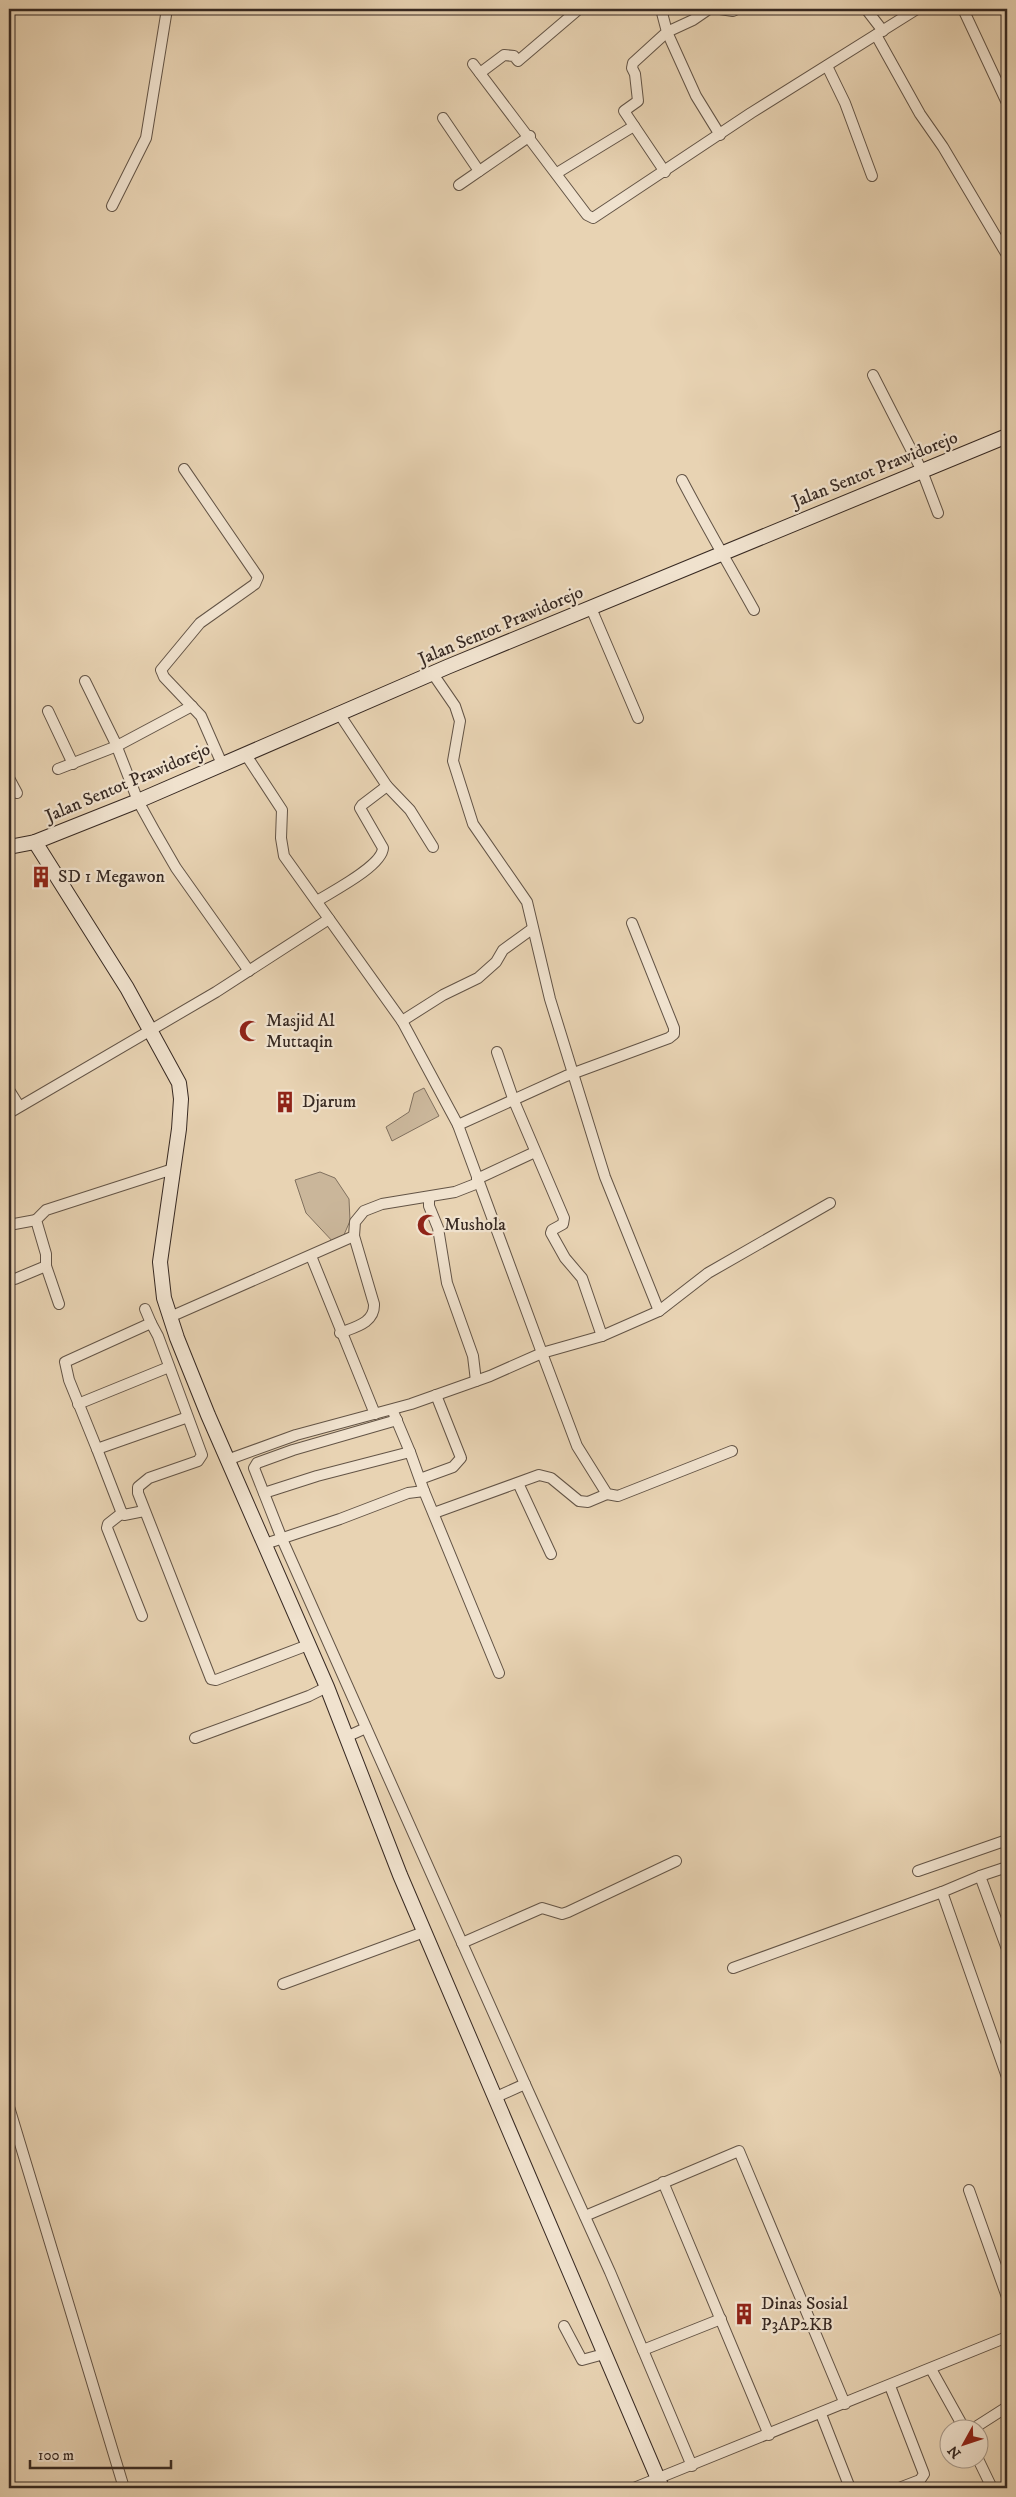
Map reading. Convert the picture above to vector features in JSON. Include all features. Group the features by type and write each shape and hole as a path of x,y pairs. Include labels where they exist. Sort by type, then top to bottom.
{"street":[{"path":"112,206 146,138 167,9"},
{"path":"480,73 504,55 514,56 518,61 579,9"},
{"path":"661,9 667,32 696,96 720,135"},
{"path":"665,172 624,111 634,105 639,97 635,74 632,68 633,63 667,32 693,20 709,9"},
{"path":"720,9 733,11 737,9"},
{"path":"866,9 920,114 943,147 1007,255"},
{"path":"473,64 530,136 587,215 593,218 916,9"},
{"path":"963,9 1007,103"},
{"path":"827,66 845,104 872,176"},
{"path":"443,118 479,171"},
{"path":"556,173 634,126"},
{"path":"459,185 530,136"},
{"path":"873,375 922,471 938,513"},
{"name":"Jalan Sentot Prawidorejo","path":"9,847 35,842 138,801 432,674 1007,436"},
{"path":"184,469 254,569 258,581 200,623 161,670 164,677 201,716 222,764"},
{"path":"682,480 712,539 754,610"},
{"path":"591,608 638,718"},
{"path":"432,674 455,706 460,721 453,761 473,824 527,902 532,928 572,1074 605,1177 659,1312"},
{"path":"85,680 116,746 138,801 176,868 249,971"},
{"path":"58,769 116,746 192,706"},
{"path":"48,711 73,764"},
{"path":"340,715 387,786 410,810 433,848"},
{"path":"246,755 282,810 281,838 284,856 402,1021 458,1125 576,1446 607,1494"},
{"path":"9,778 17,793"},
{"path":"317,901 375,864 382,854 383,848 360,808 387,786"},
{"path":"35,842 87,922 150,1030 174,1072 180,1092 180,1112 160,1262 163,1291 189,1389 188,1417 198,1434 202,1455 198,1462 149,1478 138,1487 144,1511 207,1675 211,1679 216,1680 305,1647"},
{"path":"9,1113 249,971 330,918"},
{"path":"458,1125 572,1074 669,1038 674,1034 674,1028 632,922"},
{"path":"402,1021 443,995 478,978 496,962 503,950 532,928"},
{"path":"497,1052 514,1100 564,1218 563,1224 551,1232 565,1258 582,1278 602,1336"},
{"path":"9,1090 19,1106"},
{"path":"340,1332 359,1325 372,1317 374,1313 374,1304 354,1236 356,1222 364,1211 382,1204 455,1192 535,1152"},
{"path":"9,1225 36,1220 46,1210 173,1170"},
{"path":"429,1197 429,1206 438,1228 447,1283 473,1356 476,1381"},
{"path":"660,2483 599,2356 462,1942 282,1539 254,1468 257,1463 395,1415 436,1395 476,1381 542,1353 602,1336 659,1312 708,1274 830,1203"},
{"path":"36,1220 46,1254 46,1266 59,1304"},
{"path":"170,1318 354,1236"},
{"path":"312,1256 340,1332 375,1414"},
{"path":"15,1279 46,1266"},
{"path":"145,1309 169,1367 189,1389 213,1429 228,1460 300,1626 305,1647 346,1737 424,1932 510,2091 585,2216 643,2350 689,2467"},
{"path":"122,1513 78,1404 65,1364 66,1361 151,1323"},
{"path":"78,1404 169,1367"},
{"path":"420,1479 453,1467 461,1458 436,1395"},
{"path":"228,1460 296,1435 375,1414 395,1415"},
{"path":"395,1415 424,1491 499,1673"},
{"path":"97,1449 188,1417"},
{"path":"198,1434 213,1429"},
{"path":"434,1513 539,1475 551,1478 580,1501 588,1502 607,1494 618,1496 732,1451"},
{"path":"264,1493 317,1476 410,1452"},
{"path":"518,1483 551,1554"},
{"path":"265,1544 408,1493 424,1491"},
{"path":"122,1513 129,1515 144,1511"},
{"path":"122,1513 108,1524 107,1528 142,1616"},
{"path":"300,1626 318,1618"},
{"path":"195,1738 309,1696 325,1688"},
{"path":"346,1737 366,1728"},
{"path":"918,1871 1007,1840"},
{"path":"462,1942 542,1908 562,1914 568,1912 676,1861"},
{"path":"733,1968 942,1892 1007,1866"},
{"path":"980,1876 1007,1949"},
{"path":"942,1892 1004,2056 1007,2077"},
{"path":"283,1984 424,1932"},
{"path":"9,2107 124,2488"},
{"path":"585,2216 739,2151 845,2404"},
{"path":"663,2182 770,2435"},
{"path":"969,2190 1007,2297"},
{"path":"643,2350 721,2319"},
{"path":"564,2326 580,2358 584,2361 599,2356"},
{"path":"634,2488 660,2483 672,2474 1007,2337"},
{"path":"931,2369 959,2420"},
{"path":"890,2386 924,2474 920,2480 899,2488"},
{"path":"987,2420 1007,2407"},
{"path":"821,2414 850,2488"},
{"path":"984,2470 992,2488"}],"shaded area":[{"path":"424,1088 439,1116 392,1141 386,1127 409,1112 414,1093"},
{"path":"320,1172 335,1178 349,1199 350,1221 343,1237 335,1244 306,1213 295,1180"}],"place":[{"name":"SD 1 Megawon","path":"41,877"},
{"name":"Masjid Al Muttaqin","path":"250,1031"},
{"name":"Djarum","path":"285,1102"},
{"name":"Mushola","path":"428,1225"},
{"name":"Dinas Sosial P3AP2KB","path":"744,2314"}]}
